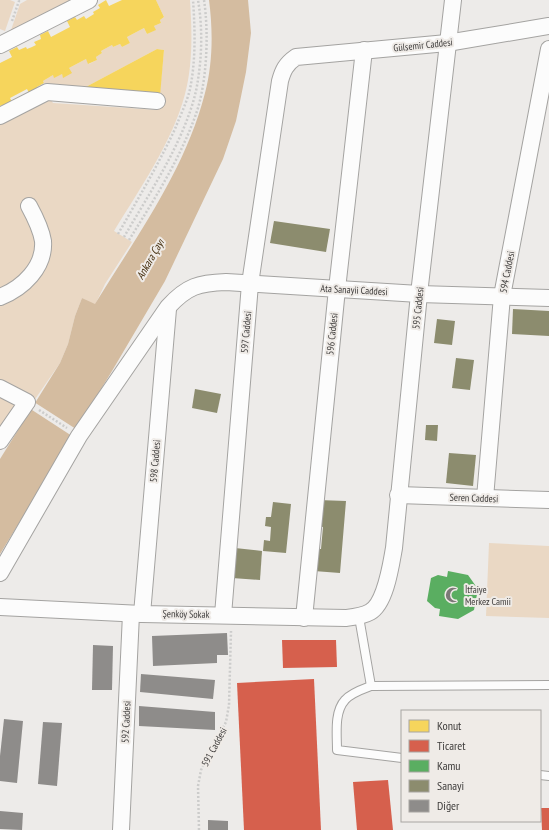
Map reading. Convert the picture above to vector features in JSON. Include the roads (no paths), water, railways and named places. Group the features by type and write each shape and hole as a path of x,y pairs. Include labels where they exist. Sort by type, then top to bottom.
{"street":[{"path":"0,45 89,0"},
{"name":"595 Caddesi","path":"365,614 382,595 391,566 394,548 419,294 453,0"},
{"name":"Gülsemir Caddesi","path":"296,57 447,43 549,26"},
{"name":"594 Caddesi","path":"485,498 502,296 549,48"},
{"name":"596 Caddesi","path":"304,618 337,289 364,50"},
{"name":"597 Caddesi","path":"227,615 250,284 280,81 283,70 289,62 296,57"},
{"path":"0,116 47,92 157,101"},
{"path":"0,297 8,294 26,281 37,268 43,254 43,240 29,206"},
{"name":"Ata Sanayii Caddesi","path":"0,573 79,436 168,307 189,288 206,283 226,282 419,294 549,298"},
{"name":"598 Caddesi","path":"136,614 168,307"},
{"path":"0,388 27,402 0,441"},
{"name":"Seren Caddesi","path":"398,496 549,500"},
{"name":"Şenköy Sokak","path":"0,607 136,614 304,618 346,618 365,614"},
{"name":"592 Caddesi","path":"121,830 136,614"}],"lane":[{"path":"365,614 371,686"},
{"path":"401,758 338,750 337,725 339,710 346,699 358,691 371,686 549,685"}],"water":[{"name":"Ankara Çayı","path":"209,0 248,0 251,33 246,72 236,121 223,159 165,281 0,554 0,459 60,363 68,344 75,316 82,298 95,304 158,203 185,149 196,122 210,70 212,35"}],"place":[{"name":"İtfaiye Merkez Camii","path":"453,595"}]}
